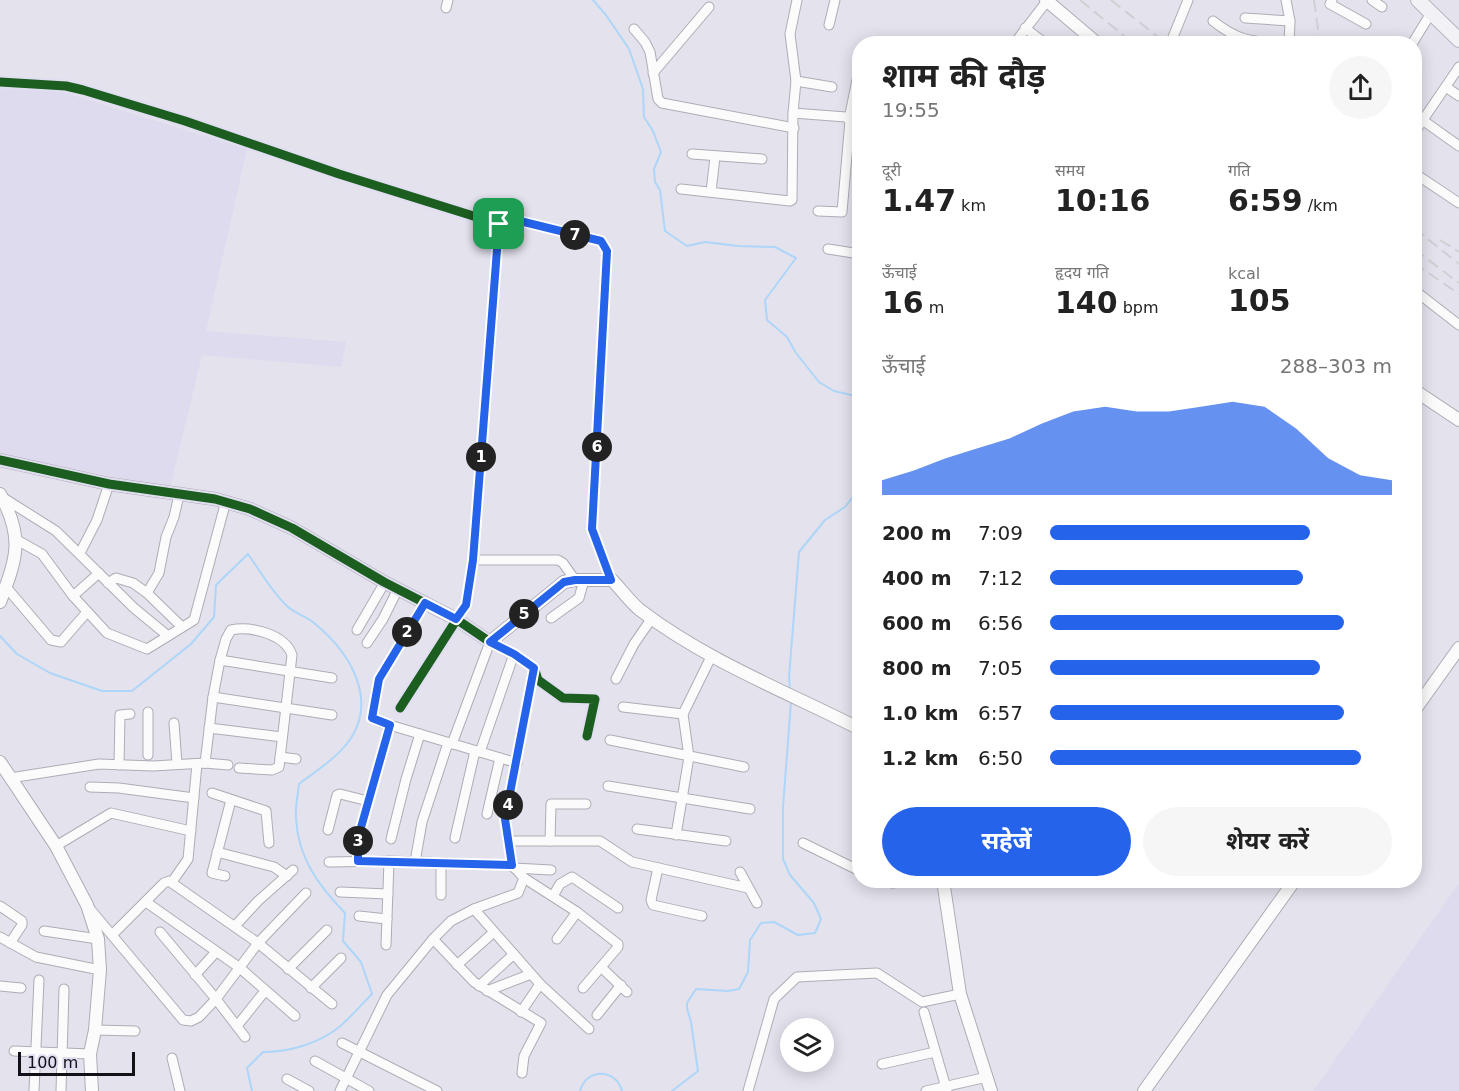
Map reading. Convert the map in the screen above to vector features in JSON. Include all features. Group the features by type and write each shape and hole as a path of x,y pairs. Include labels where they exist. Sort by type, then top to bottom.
{"main road":[{"path":"1418,0 1459,40"}],"street":[{"path":"681,189 792,200 793,113 796,81 790,33 797,0"},
{"path":"829,25 835,0"},
{"path":"1020,36 1046,0 1089,36"},
{"path":"1173,36 1188,0"},
{"path":"1286,0 1290,21 1289,36"},
{"path":"1332,0 1330,4 1366,24"},
{"path":"1372,0 1382,7"},
{"path":"653,73 709,7"},
{"path":"1417,36 1431,13"},
{"path":"1245,18 1290,21"},
{"path":"1213,21 1230,34 1237,36"},
{"path":"1025,28 1036,36"},
{"path":"634,29 647,46 658,99 662,103 794,128"},
{"path":"1459,67 1423,121 1459,146"},
{"path":"796,81 832,87"},
{"path":"0,82 66,86 83,90 499,224 524,222 601,241 607,251 592,529 611,580 638,609 711,657 852,725"},
{"path":"1446,87 1459,96"},
{"path":"793,113 852,121"},
{"path":"818,211 842,212 852,126"},
{"path":"848,148 852,148"},
{"path":"692,154 762,159"},
{"path":"711,192 715,157"},
{"path":"1422,179 1459,202"},
{"path":"400,708 466,605 473,560 499,224"},
{"path":"828,249 852,253"},
{"path":"1422,296 1459,325"},
{"path":"1422,395 1459,420"},
{"path":"0,459 109,484 226,501 292,528 385,582 456,619 490,642 514,654 534,668 538,680 563,698 595,699 587,736"},
{"path":"80,554 97,520 109,484"},
{"path":"1,495 56,531 134,608 168,636"},
{"path":"0,602 14,566 17,540 11,513 1,495"},
{"path":"147,593 159,573 166,537 179,495"},
{"path":"17,540 42,554 73,596 107,633 147,649 194,620 226,501"},
{"path":"473,560 558,560 563,563 579,580 579,598 551,618"},
{"path":"73,596 99,573"},
{"path":"108,583 118,578 133,583 147,593 182,627"},
{"path":"416,862 422,822 490,642 564,582 611,580"},
{"path":"357,630 385,582"},
{"path":"6,587 51,640 61,642 87,612"},
{"path":"367,643 383,619 398,589"},
{"path":"425,603 377,684 372,718 517,763"},
{"path":"616,679 634,644 652,618"},
{"path":"172,882 188,860 194,798 220,660 231,630 239,628 274,636 289,646 292,655 279,767 276,770 239,768"},
{"path":"1422,700 1459,648"},
{"path":"455,838 477,752 514,654"},
{"path":"676,835 688,757 683,714 711,657"},
{"path":"220,660 332,678"},
{"path":"534,668 505,819 508,842 513,866 524,878 577,912 618,944 618,947 583,988"},
{"path":"213,697 332,715"},
{"path":"623,707 683,714"},
{"path":"147,712 144,754 154,756 153,765"},
{"path":"119,765 120,716 130,714"},
{"path":"174,723 177,765"},
{"path":"358,861 358,838 390,725"},
{"path":"209,728 282,737"},
{"path":"391,839 420,734"},
{"path":"610,740 744,767"},
{"path":"280,757 296,759"},
{"path":"488,814 500,758"},
{"path":"0,762 56,846 87,905 98,939 100,970 95,1030 90,1054 92,1091"},
{"path":"10,778 99,764 228,765"},
{"path":"608,786 750,809"},
{"path":"90,788 119,788 194,798"},
{"path":"212,793 266,811 269,843"},
{"path":"328,830 337,795 368,801"},
{"path":"225,876 212,873 231,800"},
{"path":"550,841 551,804 586,804"},
{"path":"56,846 111,813 191,831"},
{"path":"637,829 726,841"},
{"path":"508,842 600,841 632,862 748,888"},
{"path":"803,843 852,867"},
{"path":"217,852 290,873 258,901 235,926"},
{"path":"386,945 389,861"},
{"path":"329,862 389,861 513,866 551,870"},
{"path":"441,863 441,895"},
{"path":"658,868 652,895 654,904 702,916"},
{"path":"740,872 757,903"},
{"path":"553,896 560,884 572,877 618,908"},
{"path":"339,1091 387,995 433,939 451,921 474,909 518,893 524,878"},
{"path":"112,935 166,881 172,882 258,943 332,1004"},
{"path":"944,888 960,994 991,1091"},
{"path":"1144,1091 1288,888"},
{"path":"340,892 388,894"},
{"path":"87,905 183,1020 191,1021 199,1017 216,999 258,943 306,893"},
{"path":"146,902 215,953 240,968 296,1016"},
{"path":"0,906 22,921 22,925 10,943"},
{"path":"474,909 540,984 589,1029"},
{"path":"557,939 577,912"},
{"path":"359,916 387,919"},
{"path":"288,969 327,930"},
{"path":"44,931 98,939"},
{"path":"160,932 245,1037"},
{"path":"457,965 494,932"},
{"path":"0,937 36,957 100,970"},
{"path":"433,939 479,986 541,1023 524,1056 522,1073"},
{"path":"195,975 215,953"},
{"path":"479,986 514,954"},
{"path":"311,988 341,958"},
{"path":"597,1015 624,989 601,967"},
{"path":"748,1091 774,999 797,977 877,973 922,1002 960,994"},
{"path":"488,991 531,974"},
{"path":"34,1091 39,980"},
{"path":"521,1012 540,984"},
{"path":"0,986 21,988"},
{"path":"60,1091 64,989"},
{"path":"237,1026 265,991"},
{"path":"924,1012 946,1089"},
{"path":"95,1030 135,1031"},
{"path":"342,1043 437,1091"},
{"path":"14,1051 90,1054"},
{"path":"882,1064 935,1052"},
{"path":"172,1058 180,1091"},
{"path":"315,1062 369,1091"},
{"path":"926,1091 946,1089 987,1077"},
{"path":"287,1079 309,1091"}],"shaded area":[{"path":"0,87 53,89 247,149 206,331 346,342 341,367 202,355 170,488 0,454"},
{"path":"1459,883 1459,1091 1313,1091 1352,1036"}],"waterway":[{"path":"593,0 629,49 643,89 644,117 653,131 661,152 654,169 655,182 660,190 665,231 687,246 705,242 775,247 796,258 765,300 767,320 787,337 796,353 819,382 834,391 852,395"},
{"path":"790,690 789,677 799,552 825,520 845,507 852,498"},
{"path":"0,636 17,654 50,673 102,691 132,691 191,644 214,617 216,585 248,554 282,600 327,635 350,664 361,696 361,713 356,730 340,751 299,784 296,818 305,858 318,881 345,913 343,941 361,962 372,994 330,1034 293,1049 263,1052 247,1068 252,1091"},
{"path":"672,1091 698,1071 687,1008 687,1003 696,989 728,991 739,989 748,972 750,940 761,923 774,922 798,935 815,933 821,919 814,903 790,875 783,859 783,807 791,702"},
{"path":"580,1091 588,1078 601,1074 614,1078 622,1091"}],"railway":[{"path":"1080,0 1124,36"},
{"path":"1111,0 1157,36"},
{"path":"1314,0 1319,36"},
{"path":"1422,234 1459,264"},
{"path":"1440,240 1459,252"},
{"path":"1422,255 1459,283"},
{"path":"1422,269 1459,294"}],"cycle path":[{"path":"0,82 66,86 83,90 499,224 473,560 466,605 400,708"},
{"path":"0,460 109,484 215,499 250,509 292,528 384,582 456,619 490,642 514,654 534,667 538,680 563,698 595,699 587,736"}],"route":[{"path":"524,222 601,241 607,251 592,529 611,580 564,582 490,642 514,654 534,668 505,819 512,865 358,861 358,838 390,725 372,718 379,679 425,603 456,619 466,605 473,560 499,224 524,222"}]}
